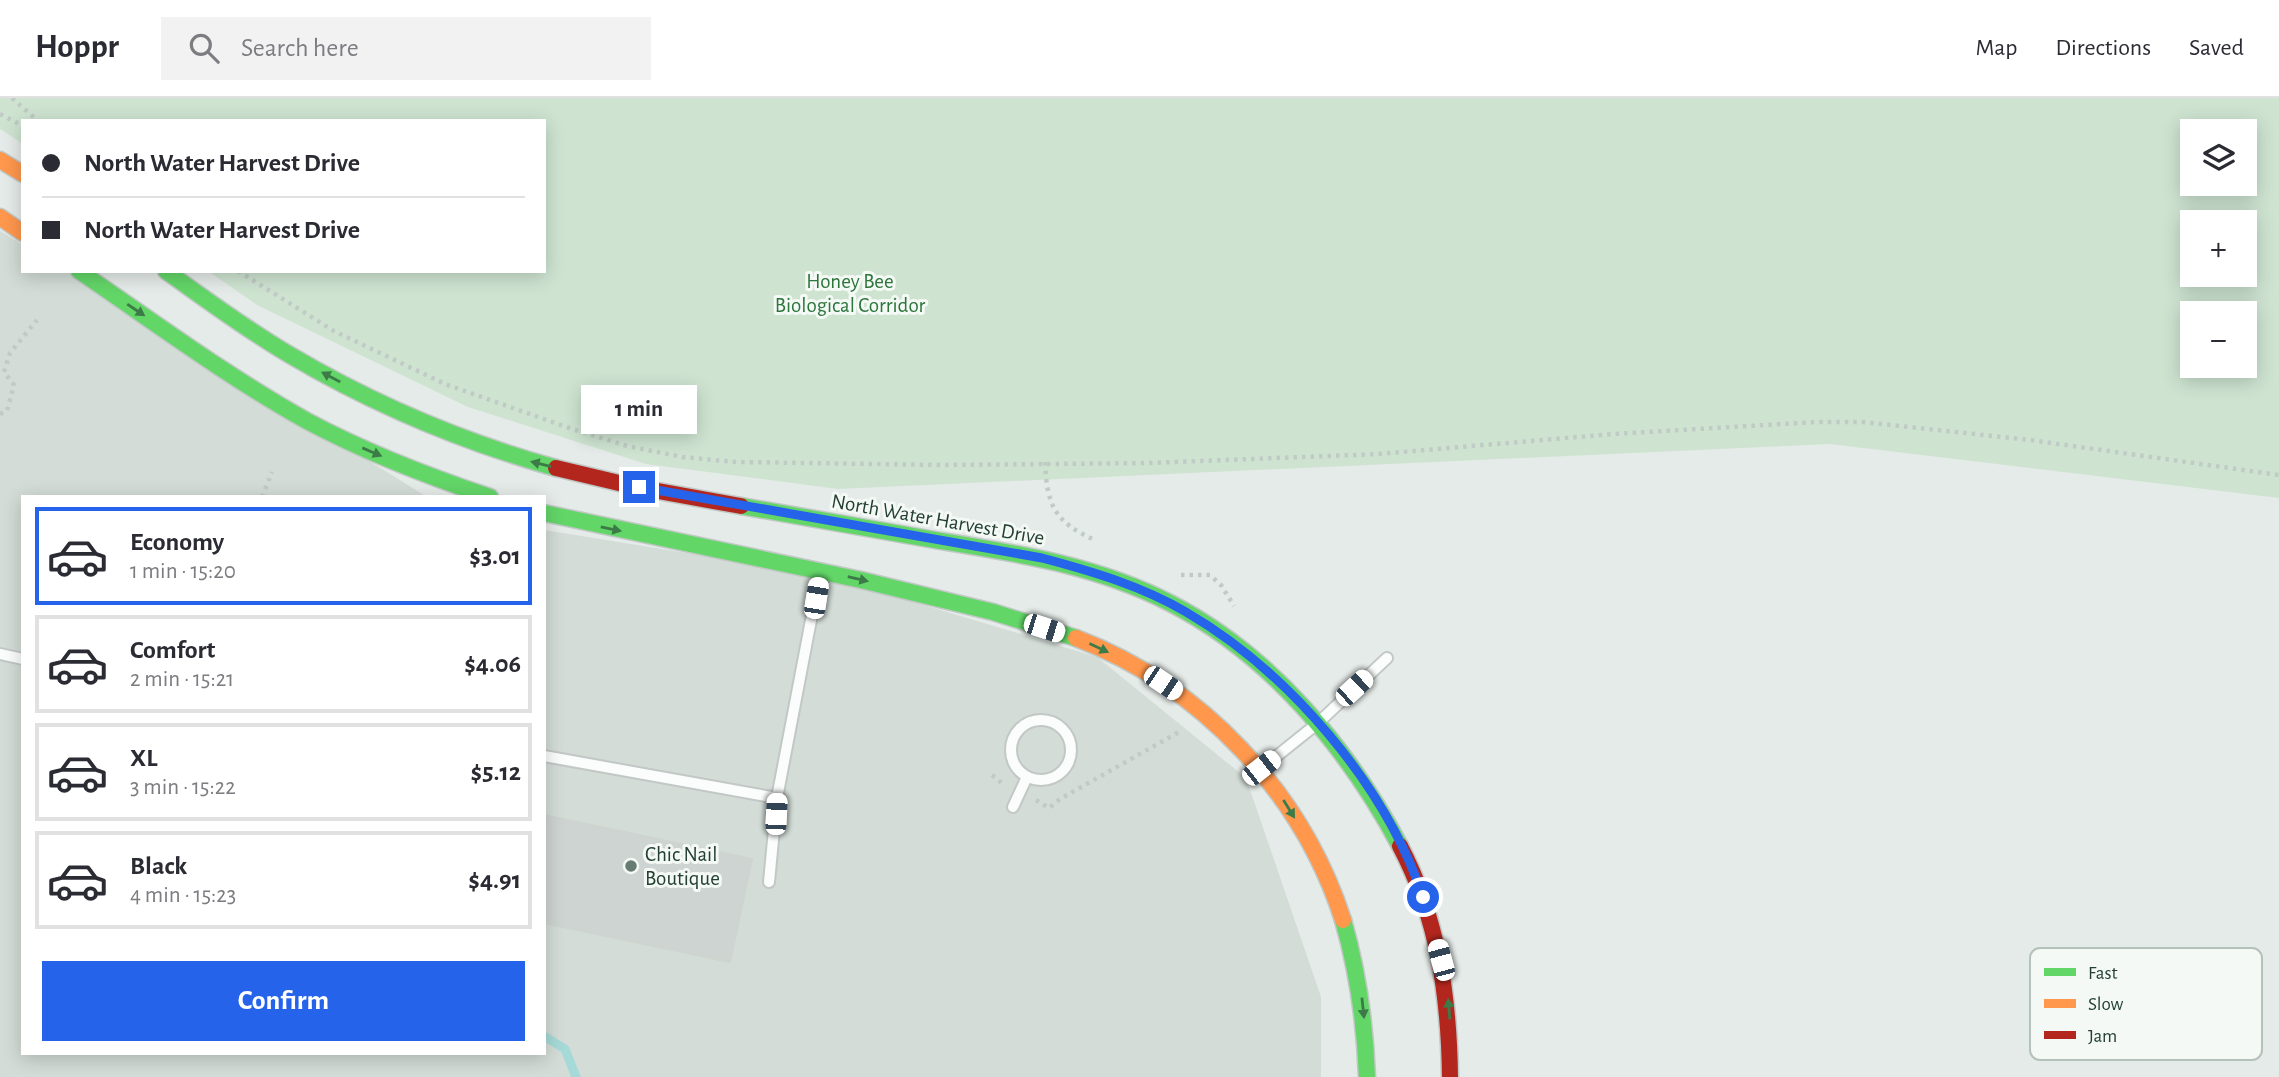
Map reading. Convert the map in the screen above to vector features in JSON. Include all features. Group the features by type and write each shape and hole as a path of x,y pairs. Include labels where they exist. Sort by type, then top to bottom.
{"street":[{"path":"0,160 21,173"},
{"path":"0,217 21,232"},
{"path":"82,273 255,389 309,421 364,448 445,482 485,495"},
{"name":"North Water Harvest Drive","path":"169,273 268,341 333,379 452,433 527,460 613,482 693,498 1042,558 1090,570 1184,611 1253,658 1318,723 1372,795 1396,834 1416,877 1441,960 1449,1001 1450,1077"},
{"path":"546,513 644,536 821,570 959,604 1084,641 1149,674 1207,716 1261,768 1317,853 1340,906 1351,940 1362,993 1367,1077"}],"lane":[{"path":"769,883 777,798 821,570"},
{"path":"0,654 21,659"},
{"path":"1261,768 1318,723 1387,658"},
{"path":"1028,723 1054,723 1065,732 1070,744 1070,758 1064,770 1053,778 1040,780 1027,777 1017,769 1011,757 1011,743 1017,731 1028,723"},
{"path":"546,756 777,798"},
{"path":"1013,807 1027,777"}],"path":[{"path":"12,98 36,119"},
{"path":"0,111 21,125"},
{"path":"240,273 334,331 445,384 627,446 682,457 778,463 1149,463 1379,454 1613,434 1817,422 1863,422 2030,440 2279,475"},
{"path":"0,414 7,411 14,385 4,372 10,353 37,320"},
{"path":"263,495 272,472"},
{"path":"992,775 1049,808 1060,799 1207,716"}],"shaded area":[{"path":"0,231 21,244 21,273 68,273 424,495 21,495 21,1055 546,1055 546,530 823,575 1097,657 1246,778 1321,997 1321,1077 0,1077"}],"green space":[{"name":"Honey Bee Biological Corridor","path":"0,98 2279,98 2279,498 1830,444 838,489 646,464 468,407 257,305 211,273 546,273 546,119 21,119 21,143 0,129"}],"building":[{"path":"546,815 752,859 730,962 546,923"}],"waterway":[{"path":"546,1037 565,1049 576,1077"}],"traffic: fast":[{"path":"82,273 220,368 307,421 397,463 484,495"},
{"path":"169,273 274,345 354,390 453,434 556,468"},
{"path":"741,506 1055,562 1113,579 1170,603 1241,649 1273,676 1303,707 1331,739 1356,774 1400,846"},
{"path":"546,513 861,580 993,612 1076,638"},
{"path":"1343,920 1360,998 1367,1077"}],"traffic: slow":[{"path":"0,160 21,173"},
{"path":"0,217 21,232"},
{"path":"1076,638 1122,659 1165,684 1205,715 1241,749 1274,788 1302,829 1325,873 1343,920"}],"traffic: jam":[{"path":"556,468 636,487 741,506"},
{"path":"1400,846 1424,901 1439,958 1447,1017 1450,1077"}],"place":[{"name":"Chic Nail Boutique","path":"631,866"}],"route":[{"path":"639,487 1042,558 1090,570 1184,611 1253,658 1318,723 1372,795 1396,834 1423,897"}]}
